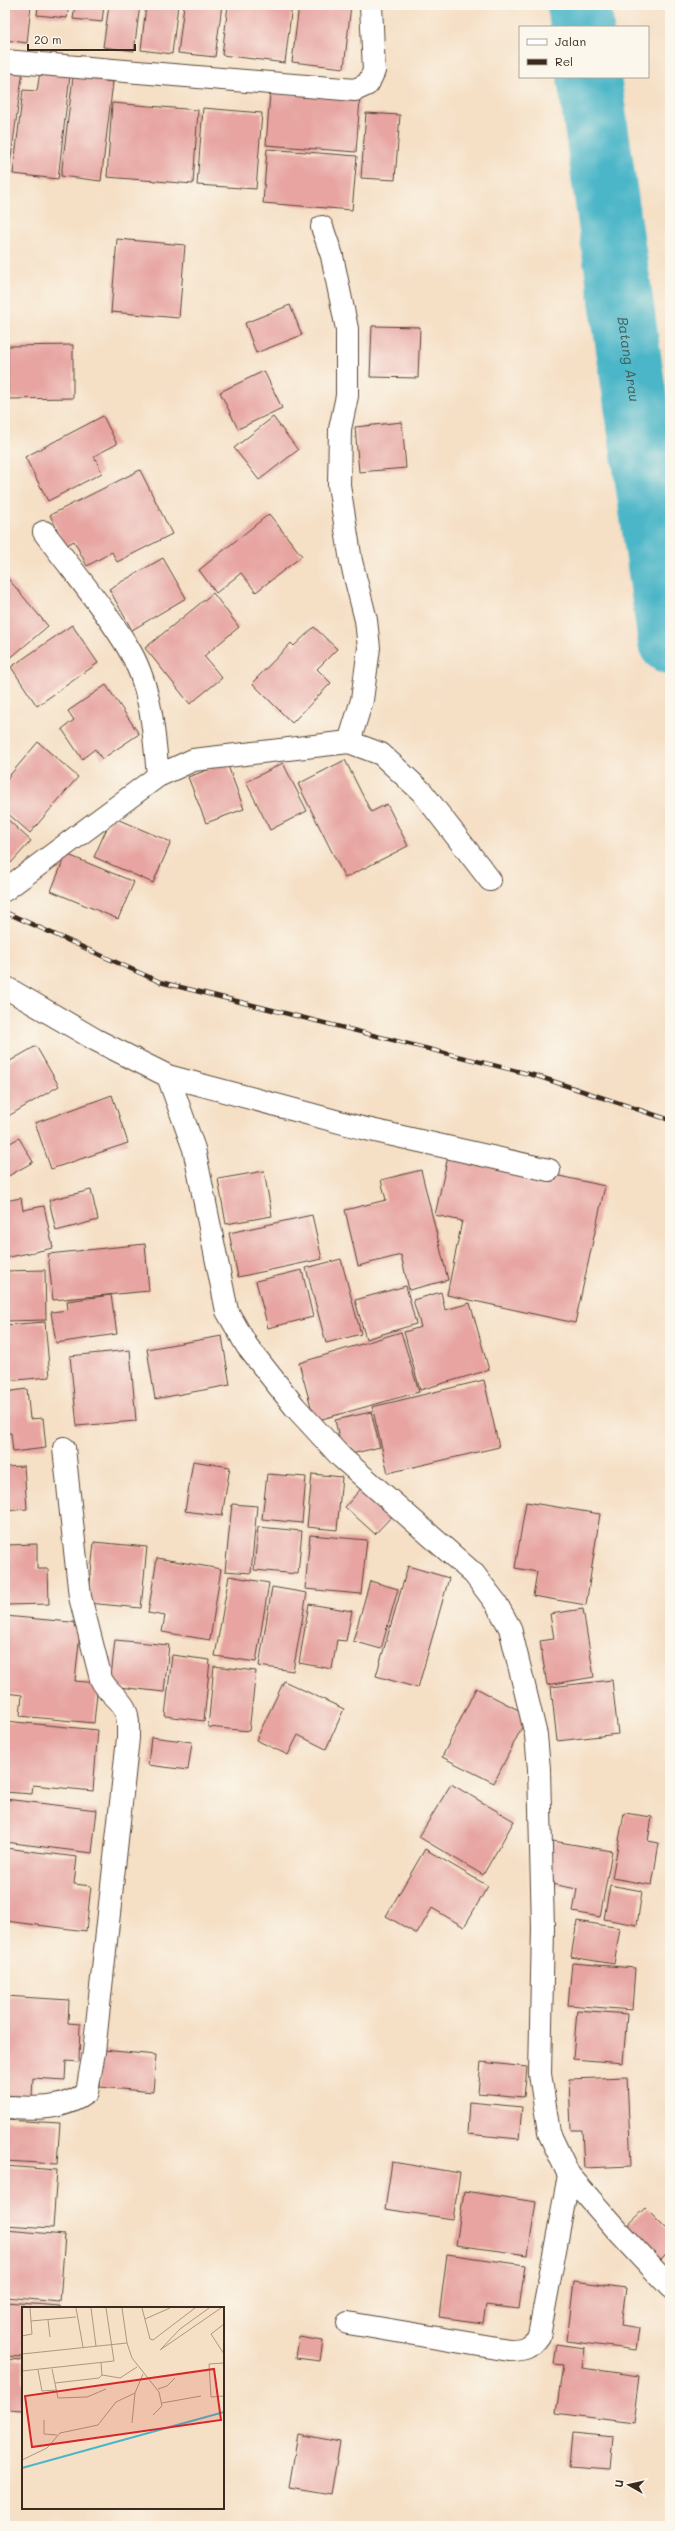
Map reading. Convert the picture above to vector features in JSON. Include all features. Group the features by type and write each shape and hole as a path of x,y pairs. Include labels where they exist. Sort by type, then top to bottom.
{"street":[{"path":"5,61 355,90 368,84 374,71 371,5"},
{"path":"322,227 332,256 347,329 347,396 340,429 339,485 351,561 366,620 369,648 362,700 349,742"},
{"path":"44,532 128,646 147,696 153,721 158,776"},
{"path":"5,890 158,776 193,760 349,742 381,754 422,792 490,880"},
{"path":"5,987 96,1040 168,1076 362,1128 549,1170"},
{"path":"168,1076 194,1149 227,1311 247,1346 296,1407 341,1457 474,1574 496,1603 510,1628 536,1735 539,1769 543,1928 540,2074 549,2133 570,2175 617,2230 670,2287"},
{"path":"5,2107 62,2106 76,2101 87,2092 94,2052 128,1738 128,1721 124,1708 107,1689 101,1678 80,1598 64,1448"},
{"path":"348,2323 508,2350 521,2350 533,2346 539,2336 570,2175"}],"building":[{"path":"5,5 31,5 27,43 5,40"},
{"path":"38,5 69,5 67,18 37,15"},
{"path":"75,5 104,5 102,22 73,19"},
{"path":"109,5 140,5 134,51 103,47"},
{"path":"146,5 178,5 172,54 141,50"},
{"path":"184,5 222,5 215,57 178,53"},
{"path":"228,5 292,5 285,63 222,55"},
{"path":"299,5 351,5 344,68 292,62"},
{"path":"5,67 23,70 9,172 5,171"},
{"path":"40,72 70,75 58,179 13,174 23,90 37,91"},
{"path":"73,77 113,82 101,181 61,176"},
{"path":"270,93 360,99 356,152 266,145"},
{"path":"112,103 198,110 193,184 107,177"},
{"path":"203,108 262,113 256,189 197,185"},
{"path":"366,113 400,115 395,180 361,178"},
{"path":"267,149 357,156 352,210 263,203"},
{"path":"117,239 185,245 179,318 111,312"},
{"path":"290,305 302,335 256,353 245,323"},
{"path":"372,326 420,327 418,378 370,377"},
{"path":"73,345 73,398 8,399 8,346"},
{"path":"264,371 282,408 238,429 220,392"},
{"path":"103,416 117,444 94,456 102,473 48,501 25,457"},
{"path":"273,417 298,450 259,480 234,448"},
{"path":"402,422 406,468 359,472 355,427"},
{"path":"140,470 172,534 117,562 112,552 87,566 74,541 65,546 50,515"},
{"path":"269,514 302,556 256,592 241,573 216,593 199,570"},
{"path":"163,558 186,598 132,630 109,589"},
{"path":"5,575 48,626 8,660 5,657"},
{"path":"213,593 239,627 204,656 222,678 190,704 145,648"},
{"path":"72,625 98,663 37,706 11,667"},
{"path":"314,627 337,649 317,669 331,683 292,723 252,683 291,643 294,646"},
{"path":"106,685 139,734 102,759 95,749 82,759 62,729 74,720 68,711"},
{"path":"38,742 78,777 30,833 5,811 5,781"},
{"path":"345,760 371,812 387,804 408,846 345,878 298,784"},
{"path":"227,763 244,809 206,823 188,777"},
{"path":"283,763 307,811 270,830 246,782"},
{"path":"5,817 31,841 11,863 5,857"},
{"path":"112,817 171,842 153,883 94,857"},
{"path":"66,854 134,882 118,919 51,891"},
{"path":"36,1046 59,1086 5,1118 5,1051 10,1061"},
{"path":"112,1095 128,1143 51,1169 35,1123"},
{"path":"19,1138 33,1162 5,1178 5,1146"},
{"path":"449,1152 605,1186 575,1323 447,1295 462,1221 435,1215"},
{"path":"421,1170 448,1280 409,1290 401,1255 358,1266 345,1210 386,1200 381,1180"},
{"path":"264,1171 272,1216 226,1224 218,1179"},
{"path":"91,1190 98,1220 56,1231 49,1200"},
{"path":"21,1198 23,1210 44,1206 53,1248 5,1258 5,1201"},
{"path":"312,1215 322,1259 238,1277 229,1233"},
{"path":"145,1244 149,1291 53,1300 48,1254"},
{"path":"341,1259 361,1334 326,1343 306,1268"},
{"path":"45,1270 46,1320 5,1321 5,1271"},
{"path":"302,1270 313,1317 268,1328 256,1281"},
{"path":"406,1286 416,1324 366,1339 355,1300"},
{"path":"441,1292 445,1310 470,1303 489,1370 420,1390 404,1332 421,1327 413,1300"},
{"path":"111,1295 117,1334 56,1343 51,1312 68,1310 67,1301"},
{"path":"45,1322 50,1377 5,1381 5,1325"},
{"path":"401,1332 419,1392 315,1421 299,1363"},
{"path":"222,1336 230,1385 155,1399 147,1349"},
{"path":"130,1350 136,1421 77,1426 70,1356"},
{"path":"484,1380 499,1447 388,1473 372,1407"},
{"path":"27,1389 30,1419 43,1418 46,1448 13,1452 11,1433 5,1433 5,1392"},
{"path":"371,1412 380,1447 343,1456 335,1420"},
{"path":"193,1461 230,1467 222,1516 185,1511"},
{"path":"24,1466 27,1509 5,1511 5,1467"},
{"path":"267,1474 306,1477 302,1523 262,1519"},
{"path":"312,1474 342,1477 337,1530 307,1527"},
{"path":"364,1485 395,1513 375,1534 345,1507"},
{"path":"526,1502 600,1514 586,1605 533,1596 537,1572 515,1568"},
{"path":"232,1504 257,1506 251,1573 225,1571"},
{"path":"258,1527 302,1531 298,1574 254,1570"},
{"path":"310,1535 367,1540 361,1594 305,1589"},
{"path":"94,1542 147,1547 141,1608 88,1603"},
{"path":"37,1544 37,1569 48,1569 49,1604 5,1605 5,1545"},
{"path":"157,1558 221,1569 210,1640 162,1632 165,1616 148,1613"},
{"path":"408,1566 449,1578 418,1688 376,1676"},
{"path":"229,1576 269,1583 256,1662 215,1656"},
{"path":"370,1581 398,1589 381,1649 353,1641"},
{"path":"272,1587 307,1593 293,1671 259,1666"},
{"path":"309,1604 352,1611 346,1641 337,1640 332,1669 299,1663"},
{"path":"583,1609 594,1677 547,1685 540,1641 554,1639 550,1614"},
{"path":"5,1616 81,1623 75,1681 98,1683 94,1723 20,1716 22,1695 5,1693"},
{"path":"115,1640 169,1645 164,1692 110,1686"},
{"path":"172,1655 210,1660 204,1721 165,1716"},
{"path":"214,1666 256,1671 249,1731 208,1727"},
{"path":"612,1680 618,1734 557,1741 551,1687"},
{"path":"284,1681 344,1709 326,1749 298,1735 288,1755 256,1740"},
{"path":"476,1688 528,1715 494,1783 442,1757"},
{"path":"5,1721 98,1730 93,1791 33,1785 32,1794 5,1792"},
{"path":"151,1737 192,1742 188,1770 148,1765"},
{"path":"451,1784 514,1821 483,1875 419,1837"},
{"path":"5,1799 97,1810 92,1853 5,1842"},
{"path":"624,1813 652,1817 648,1841 659,1843 652,1885 612,1878"},
{"path":"553,1841 612,1851 600,1917 573,1912 577,1889 546,1883"},
{"path":"5,1848 77,1857 74,1884 91,1886 86,1931 5,1921"},
{"path":"425,1849 488,1886 464,1927 432,1908 417,1934 386,1916"},
{"path":"610,1885 642,1891 637,1925 604,1919"},
{"path":"577,1921 620,1928 614,1964 571,1957"},
{"path":"572,1963 635,1968 632,2010 568,2005"},
{"path":"5,1996 69,2000 68,2023 80,2024 79,2062 66,2061 65,2080 33,2078 32,2097 5,2095"},
{"path":"577,2010 627,2014 623,2063 573,2059"},
{"path":"103,2050 156,2055 153,2092 100,2087"},
{"path":"481,2062 527,2067 524,2097 478,2093"},
{"path":"627,2077 631,2166 584,2168 582,2130 571,2130 569,2079"},
{"path":"469,2102 522,2107 519,2139 467,2134"},
{"path":"5,2120 60,2123 57,2164 5,2161"},
{"path":"392,2162 460,2173 453,2219 385,2209"},
{"path":"5,2166 57,2170 53,2228 5,2225"},
{"path":"464,2191 536,2202 528,2255 456,2245"},
{"path":"646,2208 670,2232 670,2251 658,2263 625,2228"},
{"path":"5,2230 65,2235 60,2302 5,2297"},
{"path":"447,2254 525,2265 519,2309 486,2305 483,2323 439,2317"},
{"path":"574,2281 626,2288 621,2325 639,2328 636,2350 567,2341"},
{"path":"5,2302 60,2306 22,2307 22,2357 5,2356"},
{"path":"299,2337 323,2341 320,2361 296,2358"},
{"path":"557,2344 585,2348 582,2368 639,2376 633,2423 556,2413 563,2365 554,2364"},
{"path":"5,2359 22,2360 22,2410 5,2409"},
{"path":"572,2433 613,2437 610,2470 569,2467"},
{"path":"298,2434 340,2442 331,2494 289,2487"}],"waterway":[{"name":"Batang Arau","path":"579,5 582,26"},
{"name":"Batang Arau","path":"589,78 670,642"}],"railway":[{"path":"5,912 160,982 537,1076 670,1120"}]}
